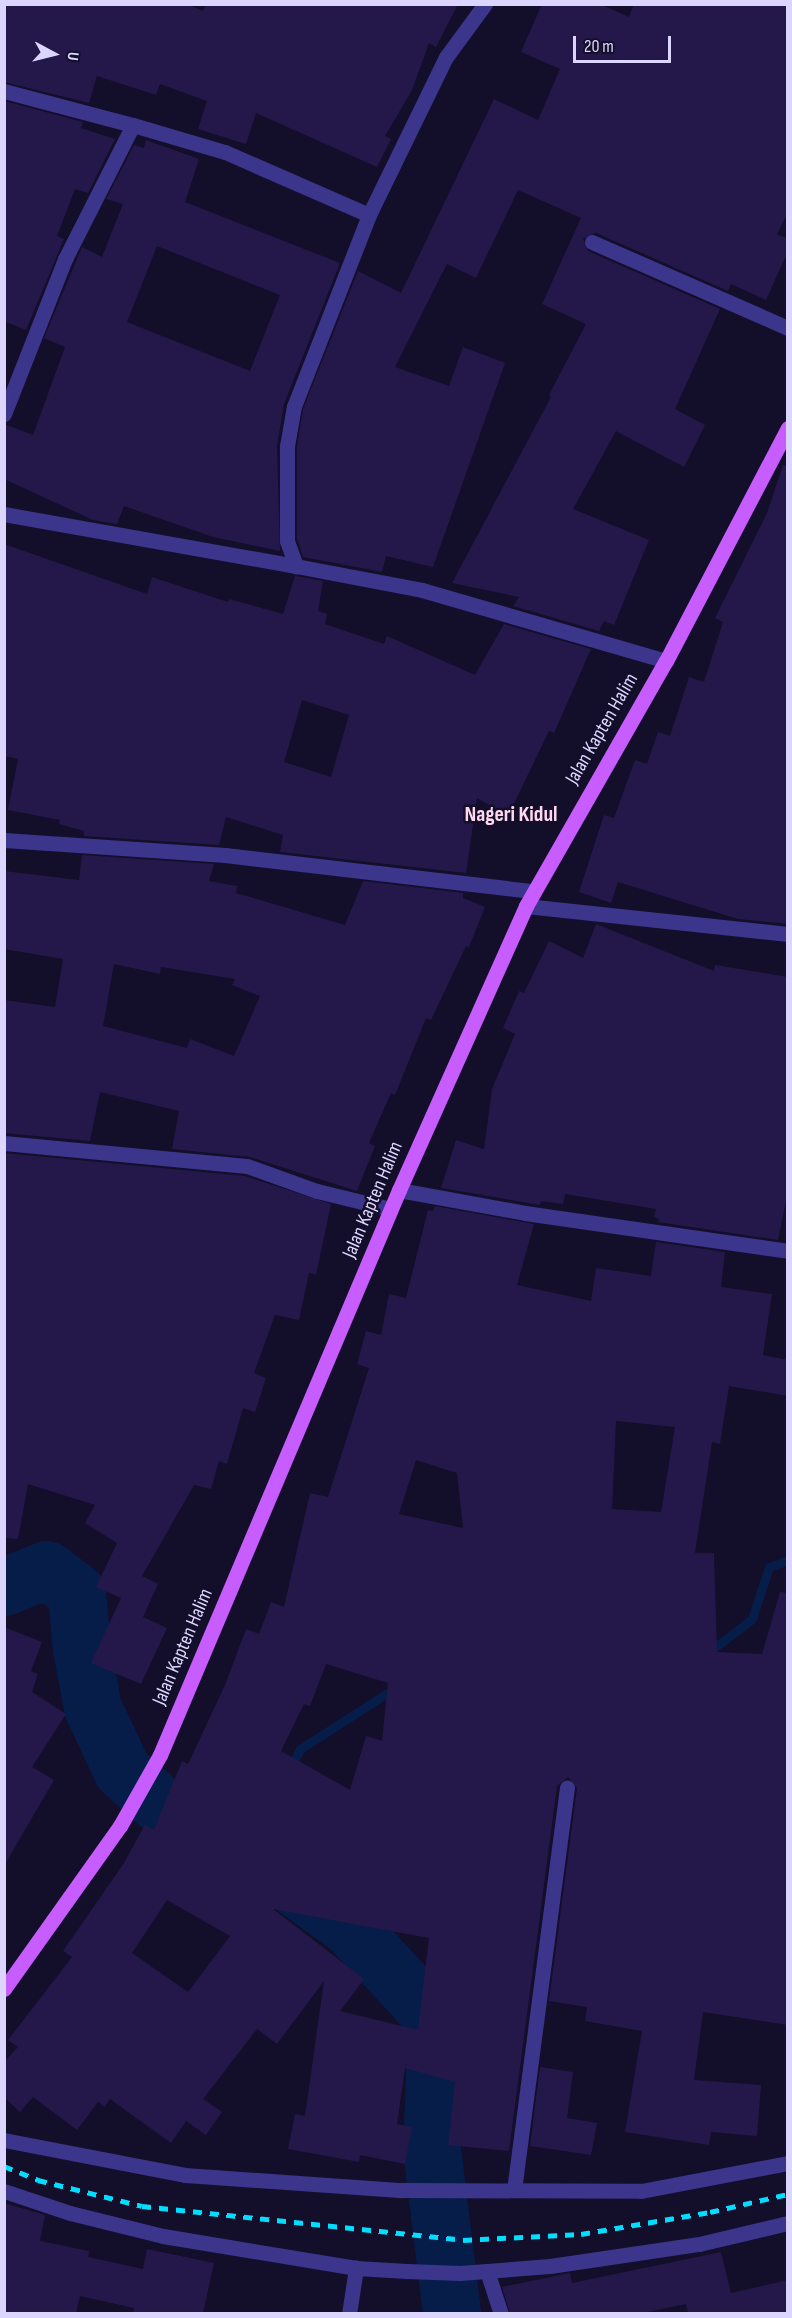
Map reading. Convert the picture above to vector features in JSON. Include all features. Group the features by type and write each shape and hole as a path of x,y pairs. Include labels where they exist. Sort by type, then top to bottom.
{"main road":[{"name":"Jalan Kapten Halim","path":"4,1989 120,1826 160,1755 399,1190 533,891 666,660 788,428"}],"street":[{"path":"297,566 287,541 285,503 287,446 294,406 369,215 446,57 485,4"},
{"path":"4,91 133,124 225,152 369,215"},
{"path":"4,414 65,259 133,124"},
{"path":"592,242 788,328"},
{"path":"4,514 422,590 666,660"},
{"path":"4,840 225,855 533,891"},
{"path":"526,906 788,934"},
{"path":"4,1143 247,1166 317,1191 391,1209"},
{"path":"399,1190 525,1213 788,1251"},
{"path":"514,2190 567,1787"},
{"path":"4,2140 185,2175 402,2190 641,2191 788,2163"},
{"path":"4,2191 70,2213 163,2236 356,2268 407,2271 460,2273 487,2271 699,2244 788,2223"},
{"path":"349,2313 356,2268"},
{"path":"487,2271 501,2313"}],"building":[{"path":"4,4 186,4 203,11 206,4 458,4 436,47 429,43 412,90 385,136 391,139 377,167 256,113 246,144 198,129 207,101 160,84 156,95 97,76 89,103 4,82"},
{"path":"542,4 600,4 629,17 634,4 788,4 788,212 777,234 788,239 788,251 766,300 731,284 728,291 596,233 583,239 588,251 720,309 675,409 705,425 684,467 616,431 573,509 649,540 614,625 604,621 599,631 513,606 519,597 452,583 551,397 549,395 586,324 542,304 581,218 518,190 476,278 447,264 395,367 449,386 463,347 505,363 433,567 386,556 382,572 303,557 297,539 297,447 303,409 358,271 401,293 494,99 538,120 560,69 521,52"},
{"path":"4,101 83,122 81,128 115,139 88,193 75,189 57,236 64,239 26,330 4,321"},
{"path":"146,140 199,159 185,202 340,263 284,404 277,446 280,551 213,537 124,506 117,524 93,520 4,479 4,424 33,435 65,347 44,338 82,247 102,257 123,204 106,199 134,145 144,148","holes":["157,246 280,295 250,371 127,322"]},
{"path":"783,465 788,466 788,924 738,919 618,882 611,903 579,892 604,815 614,818 635,760 647,764 658,732 670,736 689,677 704,682 723,622 715,618 767,513"},
{"path":"4,544 147,594 152,577 228,602 229,599 283,614 295,576 323,581 318,611 327,614 325,624 384,644 387,636 475,675 504,624 591,649 554,733 549,731 508,816 477,798 466,873 280,852 283,835 226,817 219,845 84,836 84,831 59,824 60,820 8,810 18,759 4,756","holes":["302,700 349,715 331,777 284,762"]},
{"path":"82,855 214,864 209,881 237,886 236,893 345,925 363,881 463,893 463,898 485,907 469,947 466,946 431,1020 426,1018 395,1095 391,1093 369,1143 375,1146 357,1191 250,1157 172,1149 179,1111 100,1092 90,1141 4,1133 4,1000 55,1007 63,959 4,949 4,871 79,880","holes":["114,964 160,974 161,967 235,979 232,985 260,996 234,1056 190,1039 187,1048 103,1026"]},
{"path":"596,924 714,971 715,965 788,977 788,1191 778,1240 658,1222 659,1219 654,1217 656,1209 565,1194 563,1204 541,1201 540,1205 441,1188 456,1140 484,1149 492,1089 515,1034 503,1028 519,991 524,993 549,941 583,958"},
{"path":"4,1153 245,1176 331,1204 316,1275 309,1273 299,1320 275,1315 254,1373 266,1378 255,1412 243,1408 227,1464 219,1461 211,1489 194,1485 142,1576 158,1584 143,1617 167,1628 141,1684 91,1663 121,1598 96,1587 117,1543 85,1523 95,1505 28,1484 18,1539 4,1538"},
{"path":"435,1206 534,1224 517,1285 591,1301 596,1268 651,1276 656,1242 725,1252 721,1287 772,1294 763,1355 788,1360 788,1396 729,1386 720,1444 712,1442 695,1553 714,1553 717,1652 762,1654 780,1592 788,1593 788,2025 703,2012 694,2080 761,2085 757,2136 711,2132 709,2145 625,2132 642,2031 585,2021 587,2007 549,2001 577,1788 568,1777 557,1786 509,2151 448,2145 455,2082 405,2068 397,2124 412,2127 405,2164 360,2155 359,2162 288,2149 295,2114 305,2116 324,1981 277,2044 257,2029 203,2099 222,2112 206,2135 186,2121 171,2143 110,2099 105,2107 98,2102 77,2130 33,2097 20,2112 4,2097 4,2062 18,2047 8,2040 72,1957 63,1951 124,1863 145,1825 154,1830 182,1761 188,1764 225,1685 246,1629 259,1634 271,1602 284,1607 310,1493 328,1497 369,1368 357,1364 366,1331 381,1335 389,1294 406,1298 428,1210 433,1211","holes":["616,1421 675,1427 661,1512 612,1509","416,1460 457,1473 463,1528 399,1514","326,1664 388,1683 382,1741 366,1736 350,1790 281,1751 304,1704 310,1706","167,1900 230,1936 188,1992 132,1953","273,1909 429,1938 418,2030 340,2011 364,1979"]},
{"path":"4,1627 42,1642 31,1671 38,1674 32,1692 66,1714 32,1767 54,1780 4,1866"},
{"path":"540,2067 573,2072 567,2118 597,2123 591,2155 530,2146"},
{"path":"4,2203 45,2215 40,2241 89,2251 88,2257 143,2269 147,2249 214,2263 203,2313 133,2313 134,2308 80,2296 76,2313 4,2313"},
{"path":"721,2252 731,2293 788,2280 788,2313 688,2313 686,2304 642,2313 510,2313 502,2287 570,2273 572,2283"}],"waterway":[{"path":"709,1652 752,1619 769,1567 788,1560"},
{"path":"4,1587 47,1570 77,1593 82,1649 93,1708 122,1770 192,1834 246,1852 351,1928 430,2014 435,2074 432,2150 452,2314"},
{"path":"290,1769 300,1749 398,1686"}],"railway":[{"path":"4,2166 38,2180 142,2206 463,2240 581,2234 710,2212 788,2194"}],"district":[{"name":"Nageri Kidul","path":"511,815"}]}
